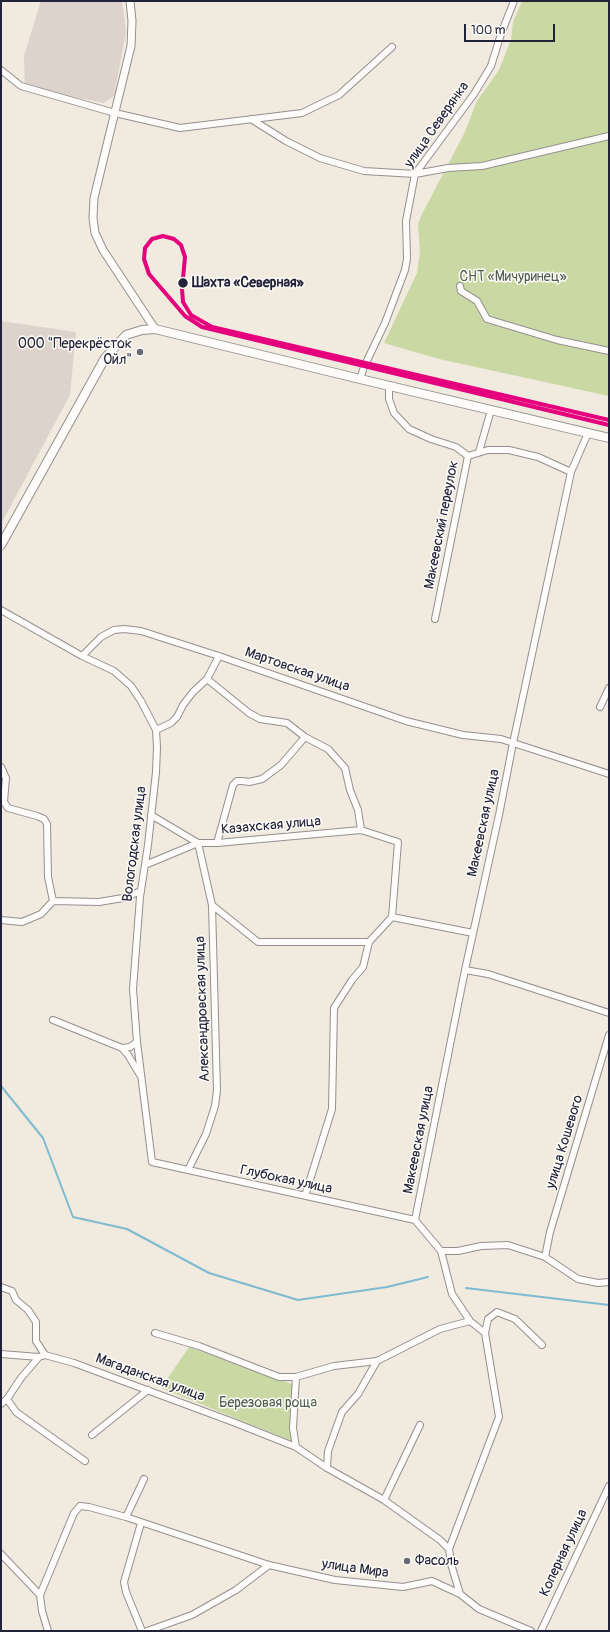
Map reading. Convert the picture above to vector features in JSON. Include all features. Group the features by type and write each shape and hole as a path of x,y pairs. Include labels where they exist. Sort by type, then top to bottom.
{"main road":[{"path":"1,546 105,358 126,335 135,331 155,328 360,380 390,385 609,438"}],"street":[{"path":"130,1 132,21 131,46 94,198 93,218 95,233 103,250 155,328"},
{"name":"улица Северянка","path":"360,380 385,323 405,270 407,259 406,221 414,174 474,94 491,66 501,34 514,1"},
{"path":"1,70 21,86 115,113 180,128 302,113 339,95 392,47"},
{"path":"251,119 286,141 320,158 364,171 414,174 448,168 482,166 609,136"},
{"path":"460,286 462,292 477,301 487,319 557,340 609,351"},
{"name":"Макеевский переулок","path":"390,385 389,399 394,413 409,429 431,439 456,447 468,456 435,619"},
{"path":"479,452 491,410"},
{"name":"Макеевская улица","path":"416,1220 465,970 500,815 513,743 570,472 588,433"},
{"path":"468,456 488,450 509,450 538,457 570,472"},
{"name":"Вологодская улица","path":"1,610 82,656 114,671 131,686 141,701 156,730 156,766 135,951 133,989 137,1042 152,1162"},
{"name":"Мартовская улица","path":"82,656 101,637 114,630 124,629 141,631 219,656 406,721 463,735 501,739 609,774"},
{"path":"156,730 171,724 193,692 207,679 219,656"},
{"path":"207,679 249,713 260,719 287,724 305,737 328,749 345,768 350,790 358,810 361,830"},
{"path":"600,708 609,688"},
{"path":"217,843 233,785 237,781 242,780 249,782 262,779 281,765 305,737"},
{"path":"1,767 6,778 4,802 8,808 37,816 44,819 47,824 48,877 53,901"},
{"path":"151,815 198,843"},
{"name":"Казахская улица","path":"198,843 217,843 361,830 398,842 392,917"},
{"path":"145,865 198,843"},
{"name":"Александровская улица","path":"188,1170 206,1134 215,1106 217,1090 212,905 198,843"},
{"path":"1,920 22,922 41,914 53,901 99,902 123,898 142,892"},
{"path":"212,905 258,942 369,942"},
{"path":"304,1196 332,1109 334,1008 352,980 363,967 369,942 392,917 473,933"},
{"path":"465,970 488,974 609,1013"},
{"path":"53,1020 122,1048 128,1055 142,1080"},
{"name":"улица Кошевого","path":"545,1257 550,1232 609,1035"},
{"path":"122,1048 130,1047 137,1042"},
{"name":"Глубокая улица","path":"152,1162 416,1220"},
{"path":"416,1220 441,1251 452,1294 470,1321 485,1333"},
{"path":"441,1251 458,1251 481,1246 508,1245 545,1257 578,1279 598,1283 609,1282"},
{"path":"1,1287 12,1291 16,1300 28,1310 36,1322 36,1341 42,1356 21,1378 7,1399 1,1404"},
{"path":"460,1594 451,1564 449,1549 499,1417 485,1333 488,1319 497,1312 515,1319 542,1345"},
{"path":"155,1332 199,1346 280,1377 296,1376 334,1366 377,1361 440,1328 470,1321"},
{"name":"Магаданская улица","path":"1,1354 42,1356 74,1363 296,1447 327,1468"},
{"path":"377,1361 358,1394 342,1412 328,1451 327,1468 384,1500 440,1540 449,1549"},
{"path":"296,1376 293,1428 296,1447"},
{"path":"92,1435 148,1390"},
{"path":"7,1399 16,1412 85,1461"},
{"path":"384,1500 420,1425"},
{"path":"126,1517 144,1479"},
{"name":"Коперная улица","path":"541,1631 609,1486"},
{"name":"улица Мира","path":"40,1595 74,1513 80,1506 126,1517 269,1565 335,1580 403,1587 432,1581 460,1594 479,1609 531,1631"},
{"path":"141,1523 124,1582 126,1592 142,1631"},
{"path":"1,1554 40,1595 42,1610 48,1631"},
{"path":"147,1631 192,1615 236,1590 269,1565"}],"shaded area":[{"path":"41,1 122,1 126,32 114,96 103,103 25,87 24,56"},
{"path":"1,321 76,332 70,395 1,524"}],"green space":[{"name":"СНТ «Мичуринец»","path":"522,1 609,1 609,396 439,359 384,343 417,273 420,251 418,224 422,214 464,134 477,101 499,70 511,40 513,22"},
{"name":"Березовая роща","path":"189,1347 295,1385 292,1441 161,1388"}],"waterway":[{"path":"1,1086 43,1138 73,1217 127,1229 209,1273 298,1300 387,1287 428,1277"},
{"path":"466,1288 609,1305"}],"transit line":[{"path":"609,420 212,327 191,315 183,302 182,289 185,257 181,245 174,239 163,236 152,239 145,248 144,259 149,274 185,316 202,327 609,425"}],"place":[{"name":"Шахта «Северная»","path":"183,283"},
{"name":"ООО \"Перекрёсток Ойл\"","path":"140,352"},
{"name":"Фасоль","path":"407,1561"}]}
